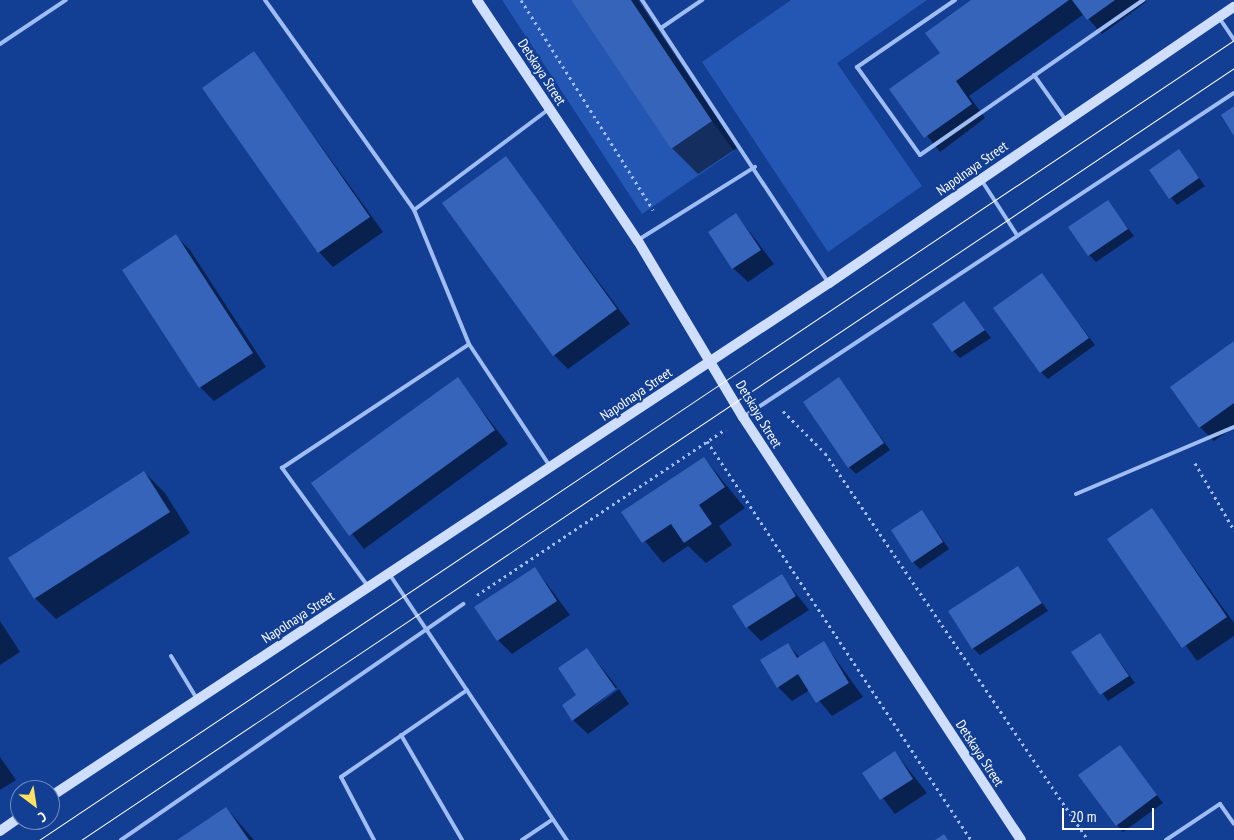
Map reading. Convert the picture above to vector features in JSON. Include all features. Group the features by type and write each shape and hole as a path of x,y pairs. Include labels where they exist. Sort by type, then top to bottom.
{"street":[{"name":"Detskaya Street","path":"478,0 638,240 712,358 743,417 1020,840"},
{"name":"Napolnaya Street","path":"60,791 828,283 980,180 1065,119 1234,7"}],"lane":[{"path":"0,44 66,0"},
{"path":"265,0 414,210 469,344 550,467"},
{"path":"642,0 755,168 828,283"},
{"path":"661,28 702,0"},
{"path":"955,0 857,67 920,155 1143,0"},
{"path":"1218,18 1234,40"},
{"path":"1034,75 1065,119"},
{"path":"743,417 1234,93"},
{"path":"414,210 550,109"},
{"path":"638,240 664,227 755,168"},
{"path":"980,180 1017,235"},
{"path":"368,587 282,468 469,344"},
{"path":"1076,494 1234,427"},
{"path":"389,573 567,840"},
{"path":"121,840 463,604"},
{"path":"171,656 197,700"},
{"path":"374,840 341,777 467,690"},
{"path":"401,735 462,840"},
{"path":"1166,840 1220,804 1234,824"},
{"path":"522,840 553,819"}],"path":[{"path":"521,0 664,227"},
{"path":"770,398 825,453 1088,840"},
{"path":"463,604 743,417"},
{"path":"707,441 971,840"},
{"path":"1186,447 1234,530"}],"shaded area":[{"path":"502,0 571,0 671,149 712,121 734,151 642,214"},
{"path":"791,0 927,0 837,63 922,186 828,252 702,62"}],"building":[{"path":"571,0 631,0 712,121 671,149"},
{"path":"971,0 1069,0 956,81 972,104 924,138 889,89 940,53 925,33"},
{"path":"1072,0 1115,0 1087,20"},
{"path":"254,51 370,217 318,253 202,88"},
{"path":"1234,106 1234,136 1221,115"},
{"path":"1179,149 1199,178 1169,199 1149,170"},
{"path":"506,156 617,309 553,356 442,203"},
{"path":"1108,200 1128,229 1088,256 1068,227"},
{"path":"736,213 761,250 732,269 708,232"},
{"path":"176,234 253,353 199,388 122,270"},
{"path":"1042,273 1089,338 1040,373 993,308"},
{"path":"964,301 985,330 952,352 932,324"},
{"path":"1234,341 1234,403 1199,428 1170,387"},
{"path":"458,377 495,430 349,536 311,483"},
{"path":"839,377 884,443 848,468 803,402"},
{"path":"704,457 725,487 699,505 712,524 684,543 671,524 642,543 621,512"},
{"path":"144,471 170,512 34,599 8,558"},
{"path":"1152,508 1227,617 1182,648 1107,539"},
{"path":"922,510 943,542 912,563 891,530"},
{"path":"1018,566 1042,603 972,649 948,611"},
{"path":"535,567 557,601 497,641 474,607"},
{"path":"782,574 796,596 746,628 732,606"},
{"path":"1100,633 1129,676 1100,695 1071,652"},
{"path":"824,641 849,683 816,703 798,674 777,688 760,660 788,643 797,658"},
{"path":"587,648 616,689 572,721 562,705 576,695 558,668"},
{"path":"1120,745 1157,795 1116,826 1078,775"},
{"path":"895,751 913,779 880,800 862,773"},
{"path":"226,807 249,840 177,840"},
{"path":"944,834 948,840 935,840"}],"tram line":[{"path":"39,840 1234,40"},
{"path":"81,840 1234,68"}]}
